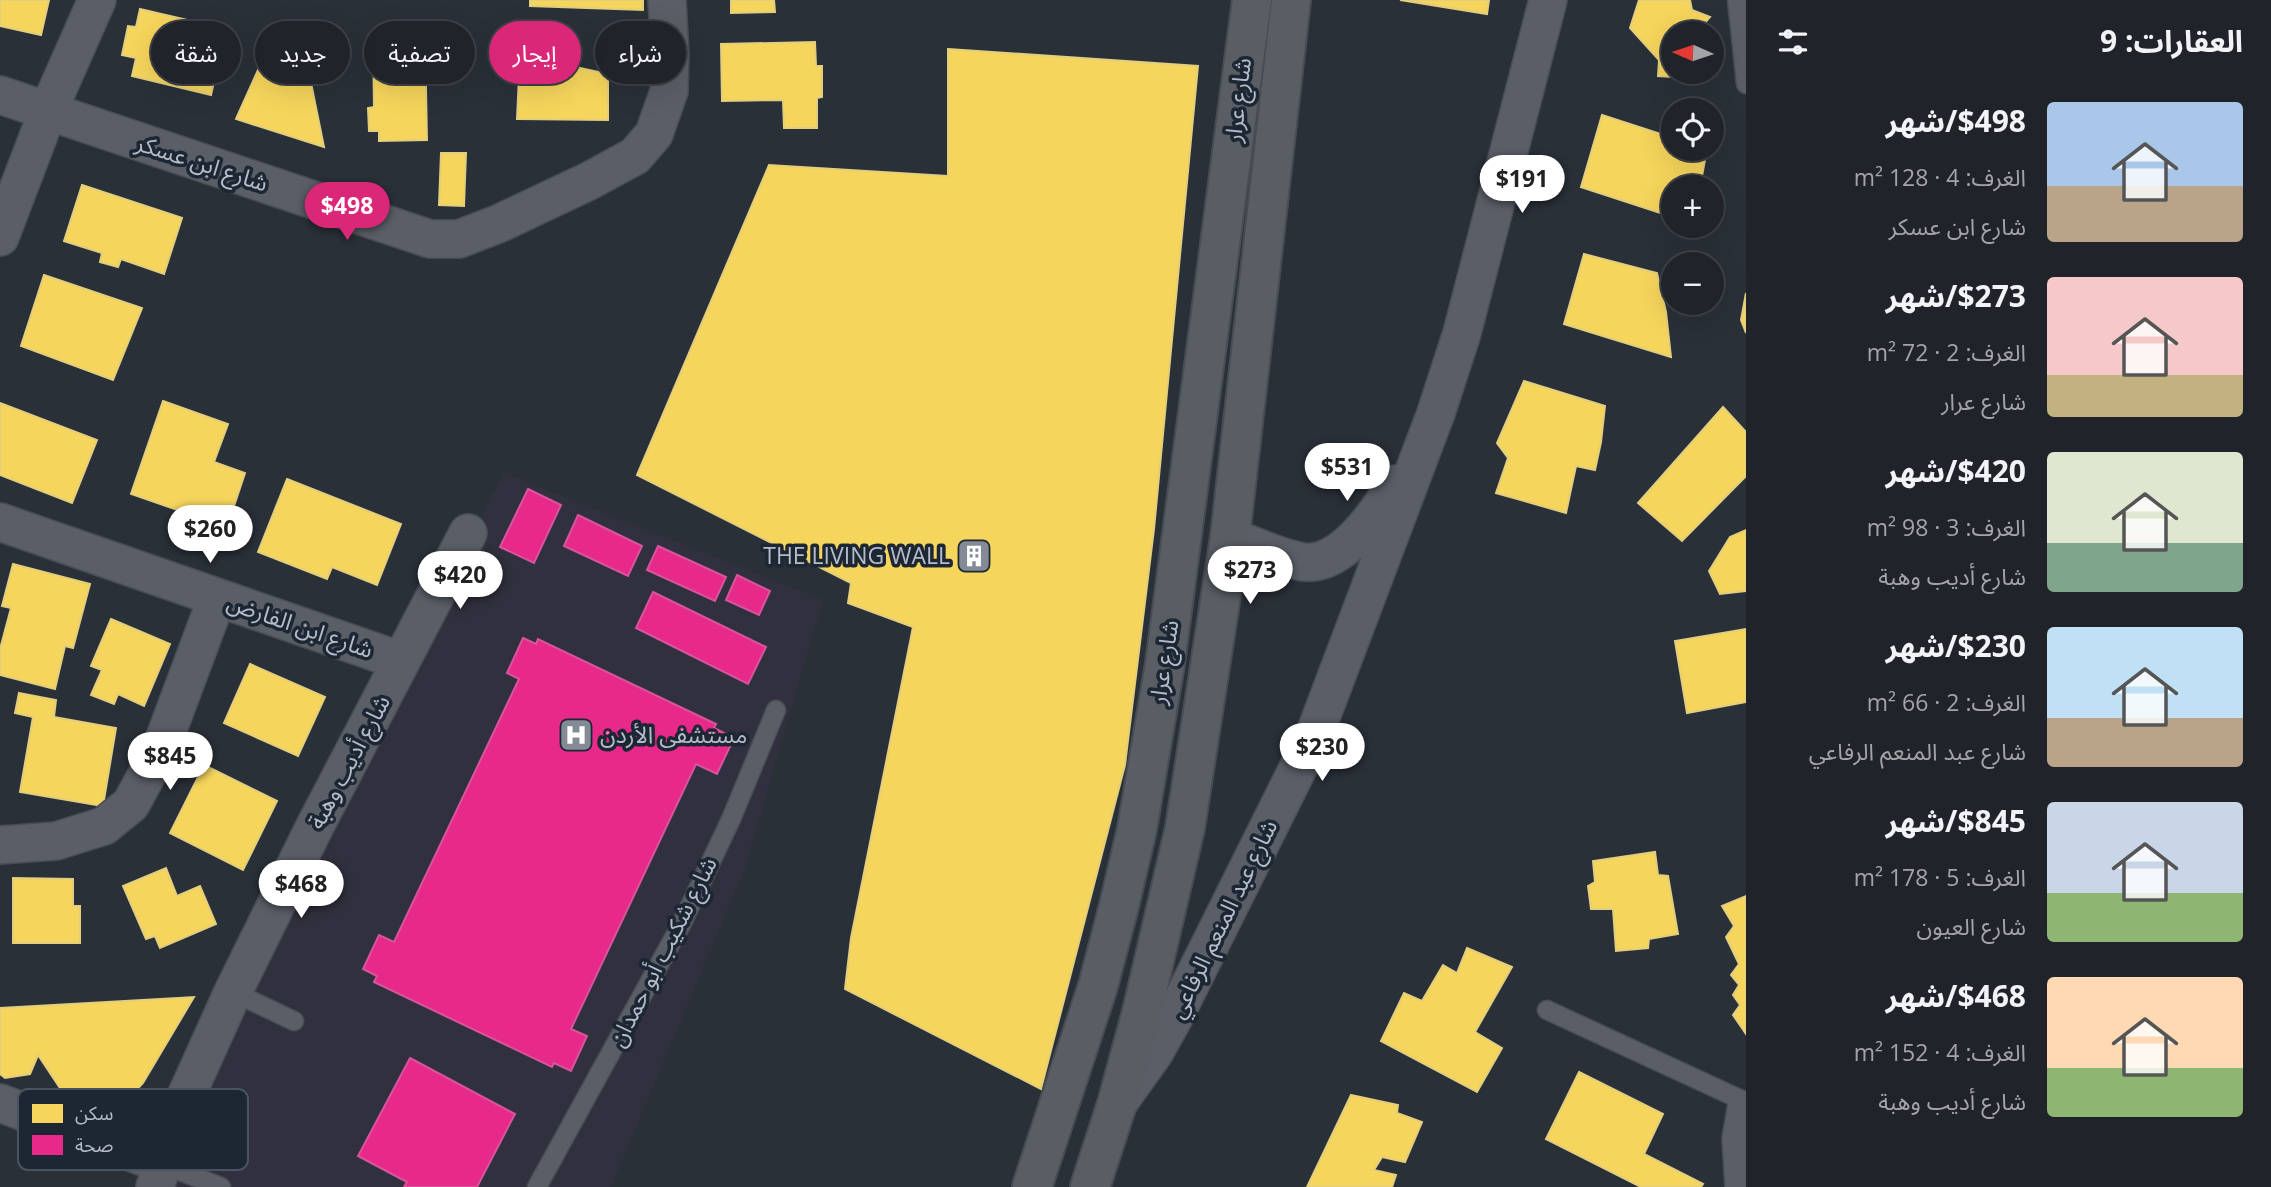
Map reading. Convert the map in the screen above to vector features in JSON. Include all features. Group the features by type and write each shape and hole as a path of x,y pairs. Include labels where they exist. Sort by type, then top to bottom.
{"main road":[{"name":"شارع عرار","path":"1032,1187 1098,986 1137,830 1165,664 1252,0"},
{"name":"شارع عرار","path":"1090,1187 1117,1104 1160,939 1185,828 1230,537 1292,0"}],"street":[{"path":"0,237 48,111 97,0"},
{"name":"شارع ابن عسكر","path":"0,95 430,239 459,239 498,224 635,156 654,134 669,91 667,0"},
{"name":"شارع عبد المنعم الرفاعي","path":"1117,1104 1149,1062 1173,1019 1314,736 1436,413 1462,332 1548,0"},
{"name":"شارع عبد المنعم الرفاعي","path":"1230,537 1305,562 1324,560 1337,554 1358,534 1385,501 1436,413"},
{"name":"شارع ابن الفارض","path":"0,522 401,661"},
{"name":"شارع أديب وهبة","path":"189,1089 233,992 314,828 468,533"},
{"path":"0,845 56,841 104,826 131,804 161,748 217,598"},
{"path":"0,1103 18,1111"},
{"path":"1744,1187 1741,1139 1746,1110"}],"lane":[{"path":"1737,0 1746,84"},
{"name":"شارع شكيب أبو حمدان","path":"537,1187 682,923 732,817 776,710"},
{"path":"233,992 294,1021"},
{"path":"1546,1010 1746,1102"},
{"path":"159,1175 221,1187"}],"shaded area":[{"name":"مستشفى الأردن","path":"504,473 823,600 745,869 611,1187 176,1187 181,1170 248,1170 248,1089 205,1089 233,992"}],"building: سكن":[{"path":"0,0 49,0 41,35 0,26"},
{"path":"530,0 643,0 643,10 530,6"},
{"path":"731,0 774,0 775,12 731,13"},
{"path":"1400,0 1489,0 1487,14"},
{"path":"1639,0 1690,0 1692,10 1710,17 1707,21 1661,21 1661,76 1658,76 1659,60 1630,28"},
{"path":"140,9 192,21 151,21 151,81 132,76 136,58 122,55 128,26 136,27"},
{"path":"815,42 816,66 822,66 822,97 817,98 817,128 784,128 783,100 722,101 721,44"},
{"name":"THE LIVING WALL","path":"948,49 1198,66 1154,529 1125,765 1041,1089 845,989 851,938 913,627 848,603 851,583 637,475 769,165 948,176"},
{"path":"581,68 595,71 595,84 608,84 608,120 517,119 519,84 581,84"},
{"path":"255,77 255,84 311,84 324,147 236,119"},
{"path":"165,84 214,84 211,95"},
{"path":"374,84 426,84 427,140 379,141 379,131 369,131 368,108 374,107"},
{"path":"1602,115 1661,134 1661,161 1705,161 1702,175 1661,175 1661,213 1581,187"},
{"path":"441,153 466,153 464,206 439,205"},
{"path":"82,185 182,218 164,274 121,259 118,267 100,262 102,253 64,241"},
{"path":"1584,254 1657,273 1661,290 1661,315 1666,315 1671,357 1564,324"},
{"path":"44,275 142,308 113,380 21,346"},
{"path":"1746,293 1746,333 1741,320"},
{"path":"1524,381 1605,406 1595,470 1576,466 1566,513 1496,493 1508,458 1497,443"},
{"path":"163,401 228,424 214,462 245,473 227,527 131,494"},
{"path":"0,403 97,440 72,503 0,475"},
{"path":"1723,407 1746,432 1746,476 1682,541 1638,503"},
{"path":"287,479 401,524 377,585 332,567 327,579 258,552"},
{"path":"1746,530 1746,591 1720,594 1709,571 1730,537"},
{"path":"13,564 90,584 73,648 65,646 55,689 0,675 0,649 11,608 2,606"},
{"path":"111,619 170,644 144,706 118,694 114,704 91,695 102,670 91,666"},
{"path":"1746,629 1746,702 1687,713 1675,641"},
{"path":"250,664 325,697 298,756 224,723"},
{"path":"19,693 56,700 54,717 116,728 103,806 20,792 33,717 15,713"},
{"path":"204,765 277,801 243,870 170,833"},
{"path":"1655,852 1658,875 1668,876 1678,934 1649,939 1648,948 1616,951 1613,909 1591,909 1588,886 1595,882 1593,861"},
{"path":"166,868 177,896 200,886 216,924 160,948 155,936 146,939 123,886"},
{"path":"13,878 73,879 73,906 80,906 80,943 13,943"},
{"path":"1746,896 1746,1034 1733,1015 1740,1005 1733,995 1739,985 1731,975 1739,964 1726,937 1734,926 1722,906"},
{"path":"1467,948 1512,967 1475,1032 1502,1048 1477,1092 1381,1041 1404,993 1422,1001 1443,965 1457,973"},
{"path":"194,997 137,1089 61,1089 38,1055 30,1074 5,1078 0,1074 0,1008"},
{"path":"1579,1072 1663,1114 1644,1154 1703,1184 1701,1187 1641,1187 1546,1139"},
{"path":"1351,1095 1398,1105 1397,1113 1422,1122 1405,1162 1382,1157 1374,1170 1396,1175 1392,1187 1307,1187"}],"building: صحة":[{"path":"528,489 561,505 534,563 500,547"},
{"path":"578,515 642,546 628,576 564,546"},
{"path":"658,546 726,577 715,601 647,570"},
{"path":"737,575 770,591 759,615 726,600"},
{"path":"653,592 766,647 748,684 636,628"},
{"path":"523,638 536,644 538,639 716,724 714,728 734,738 717,774 696,764 571,1029 587,1036 571,1071 554,1063 552,1067 374,982 377,976 363,969 379,935 394,942 519,679 507,673"},
{"path":"410,1058 515,1114 477,1187 404,1187 407,1182 358,1156"}],"place":[{"name":"THE LIVING WALL","path":"974,556"},
{"name":"مستشفى الأردن","path":"576,735"}]}
